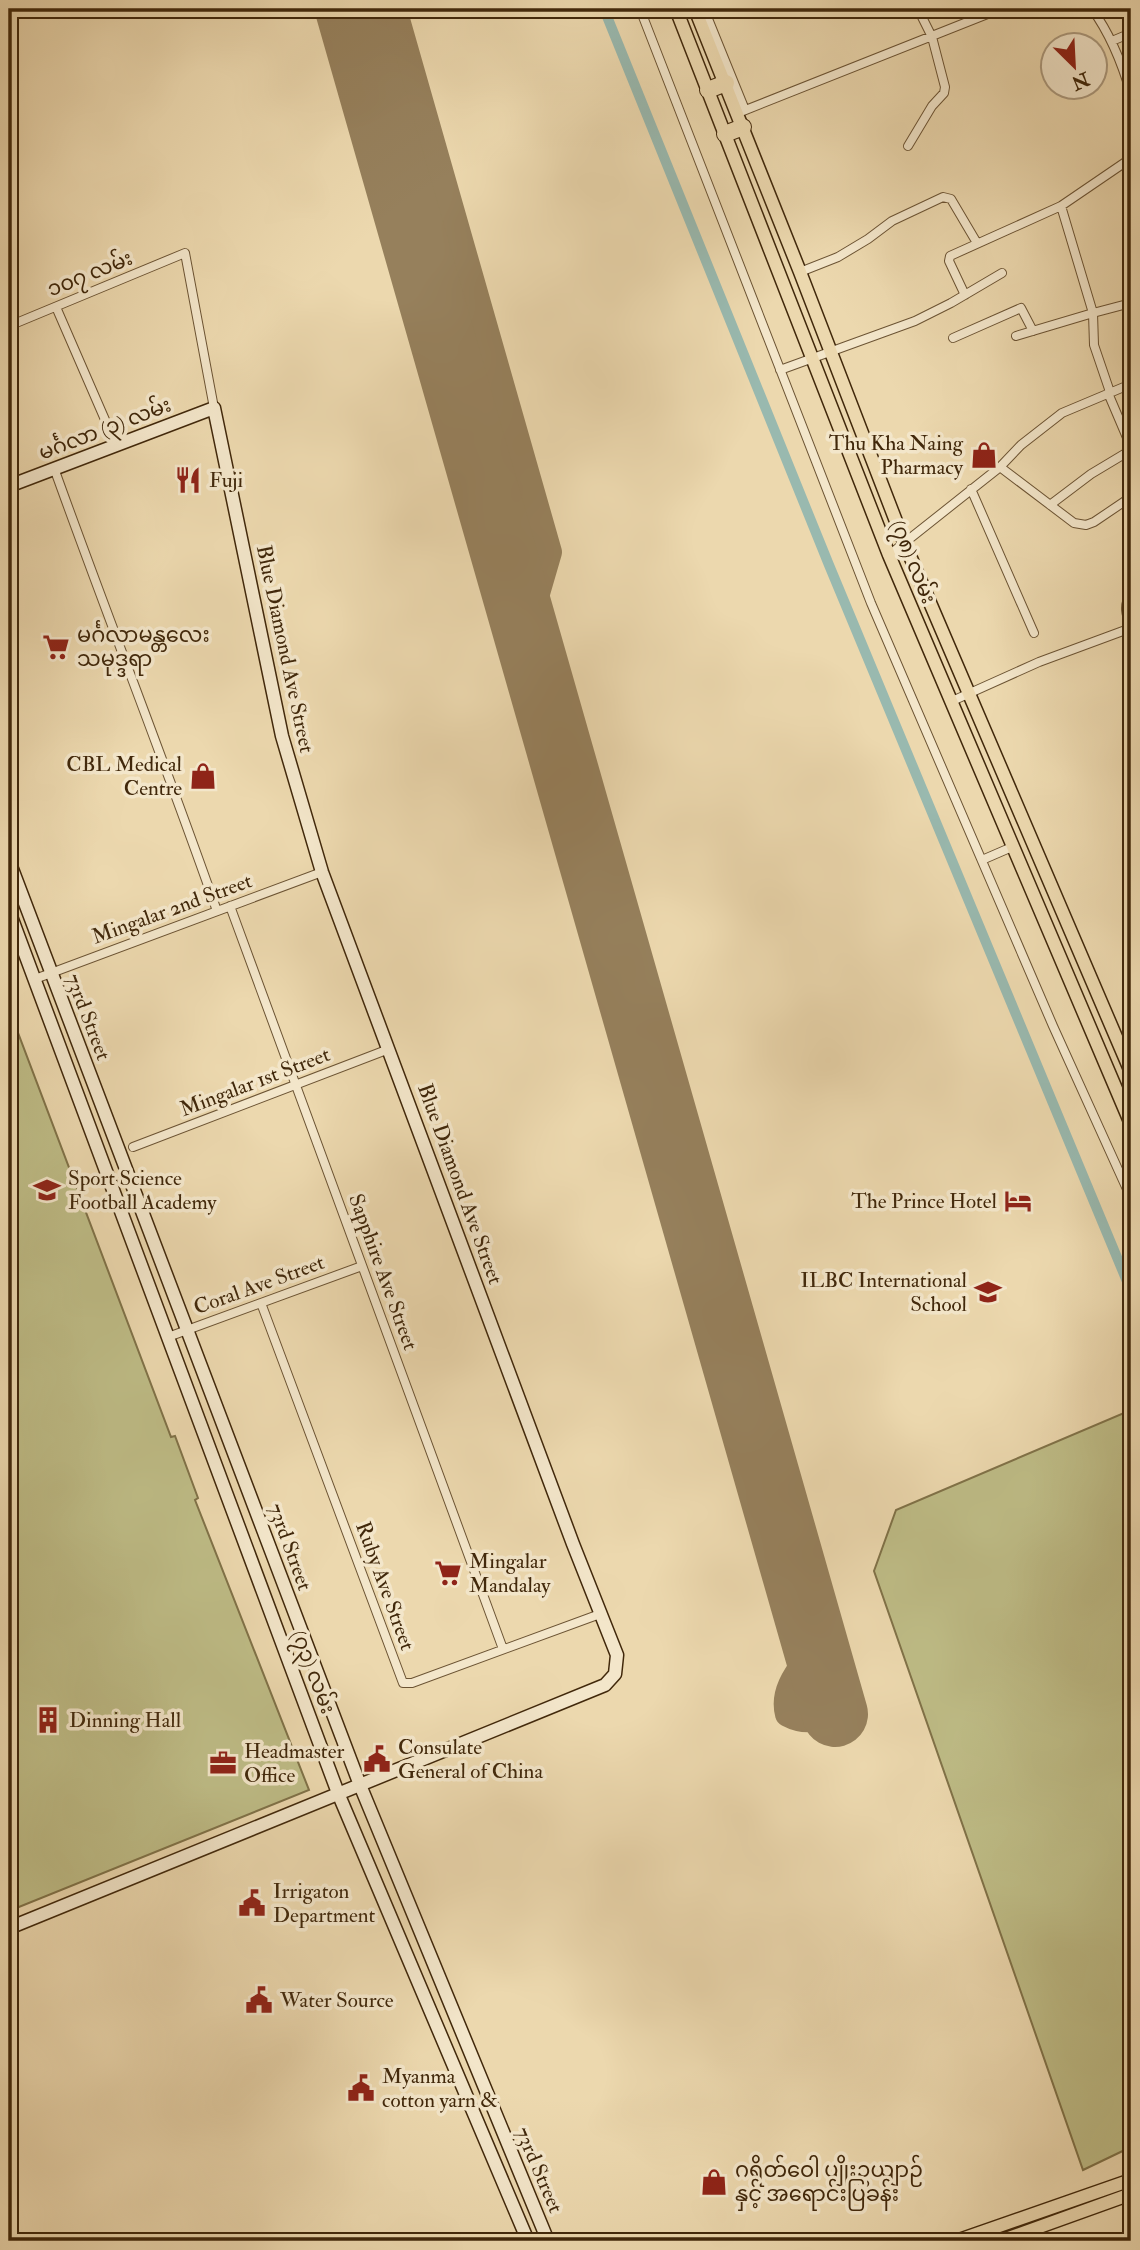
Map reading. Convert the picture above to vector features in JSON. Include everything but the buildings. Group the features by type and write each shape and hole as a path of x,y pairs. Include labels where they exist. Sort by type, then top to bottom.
{"highway":[{"path":"708,90 726,83"},
{"path":"724,134 742,117"}],"main road":[{"name":"(၇၈) လမ်း","path":"676,9 888,555 1131,1122"},
{"name":"(၇၈) လမ်း","path":"695,9 742,117 904,542 1131,1072"},
{"name":"မင်္ဂလာ (၃) လမ်း","path":"9,485 214,408"},
{"name":"Blue Diamond Ave Street","path":"9,1928 605,1685 615,1674 617,1655 322,872 282,736 214,408"},
{"name":"73rd Street","path":"9,861 359,1785 548,2241"},
{"name":"(၇၃) လမ်း","path":"9,911 338,1793 528,2241"},
{"path":"290,1665 310,1658"},
{"path":"956,2241 1131,2180"},
{"path":"1000,2241 1131,2194"}],"street":[{"path":"640,9 871,603 1053,1026 1131,1198"},
{"path":"704,9 742,117 1000,9"},
{"path":"908,146 932,106 944,93 945,87 932,37 918,9"},
{"path":"1092,9 1108,30 1131,94"},
{"path":"1112,41 1131,33"},
{"path":"965,295 948,261 950,256 1061,206 1127,161 1131,155"},
{"path":"800,272 838,257 892,221 943,197 951,199 977,243"},
{"path":"1050,505 1131,448 1094,345 1093,313 1061,206"},
{"name":"၁၀၇ လမ်း","path":"9,326 185,253 214,408"},
{"path":"780,370 915,321 1002,273"},
{"path":"1016,337 1131,303"},
{"path":"56,306 116,445"},
{"path":"953,338 1021,308 1033,331"},
{"path":"888,555 1000,467 1021,445 1062,413 1131,384"},
{"path":"1000,467 1074,523 1086,525 1131,497"},
{"path":"54,468 217,911"},
{"path":"971,489 1034,633"},
{"path":"950,702 1039,662 1131,628 1125,612 1131,593"},
{"path":"982,860 1012,847"},
{"name":"Mingalar 2nd Street","path":"35,979 322,872"},
{"name":"Sapphire Ave Street","path":"230,906 503,1649"},
{"name":"Mingalar 1st Street","path":"133,1147 389,1049"},
{"name":"Coral Ave Street","path":"168,1337 362,1266"},
{"name":"Ruby Ave Street","path":"261,1303 402,1681 412,1684 600,1614"}],"shaded area":[{"path":"9,1009 171,1437 175,1436 198,1498 195,1500 309,1790 9,1911"},
{"path":"1131,1410 1131,2147 1083,2170 874,1571 896,1510"}],"waterway":[{"path":"604,9 829,565 1131,1291"}],"taxiway":[{"path":"394,9 549,552 526,631"},
{"path":"816,1647 790,1687 788,1714 806,1719 835,1714"}],"runway":[{"path":"348,9 835,1714"}],"place":[{"name":"Thu Kha Naing Pharmacy","path":"984,455"},
{"name":"Fuji","path":"188,480"},
{"name":"မင်္ဂလာမန္တလေး သမုဒ္ဒရာ","path":"56,647"},
{"name":"CBL Medical Centre","path":"203,776"},
{"name":"Sport Science Football Academy","path":"47,1190"},
{"name":"The Prince Hotel","path":"1018,1201"},
{"name":"ILBC International School","path":"988,1292"},
{"name":"Mingalar Mandalay","path":"448,1573"},
{"name":"Dinning Hall","path":"48,1720"},
{"name":"Consulate General of China","path":"377,1759"},
{"name":"Headmaster Office","path":"223,1763"},
{"name":"Irrigaton Department","path":"252,1903"},
{"name":"Water Source","path":"259,2000"},
{"name":"Myanma cotton yarn &","path":"361,2088"},
{"name":"ဂရိတ်ဝေါ ပျိုးဥယျာဉ် နှင့် အရောင်းပြခန်း","path":"714,2182"}]}
